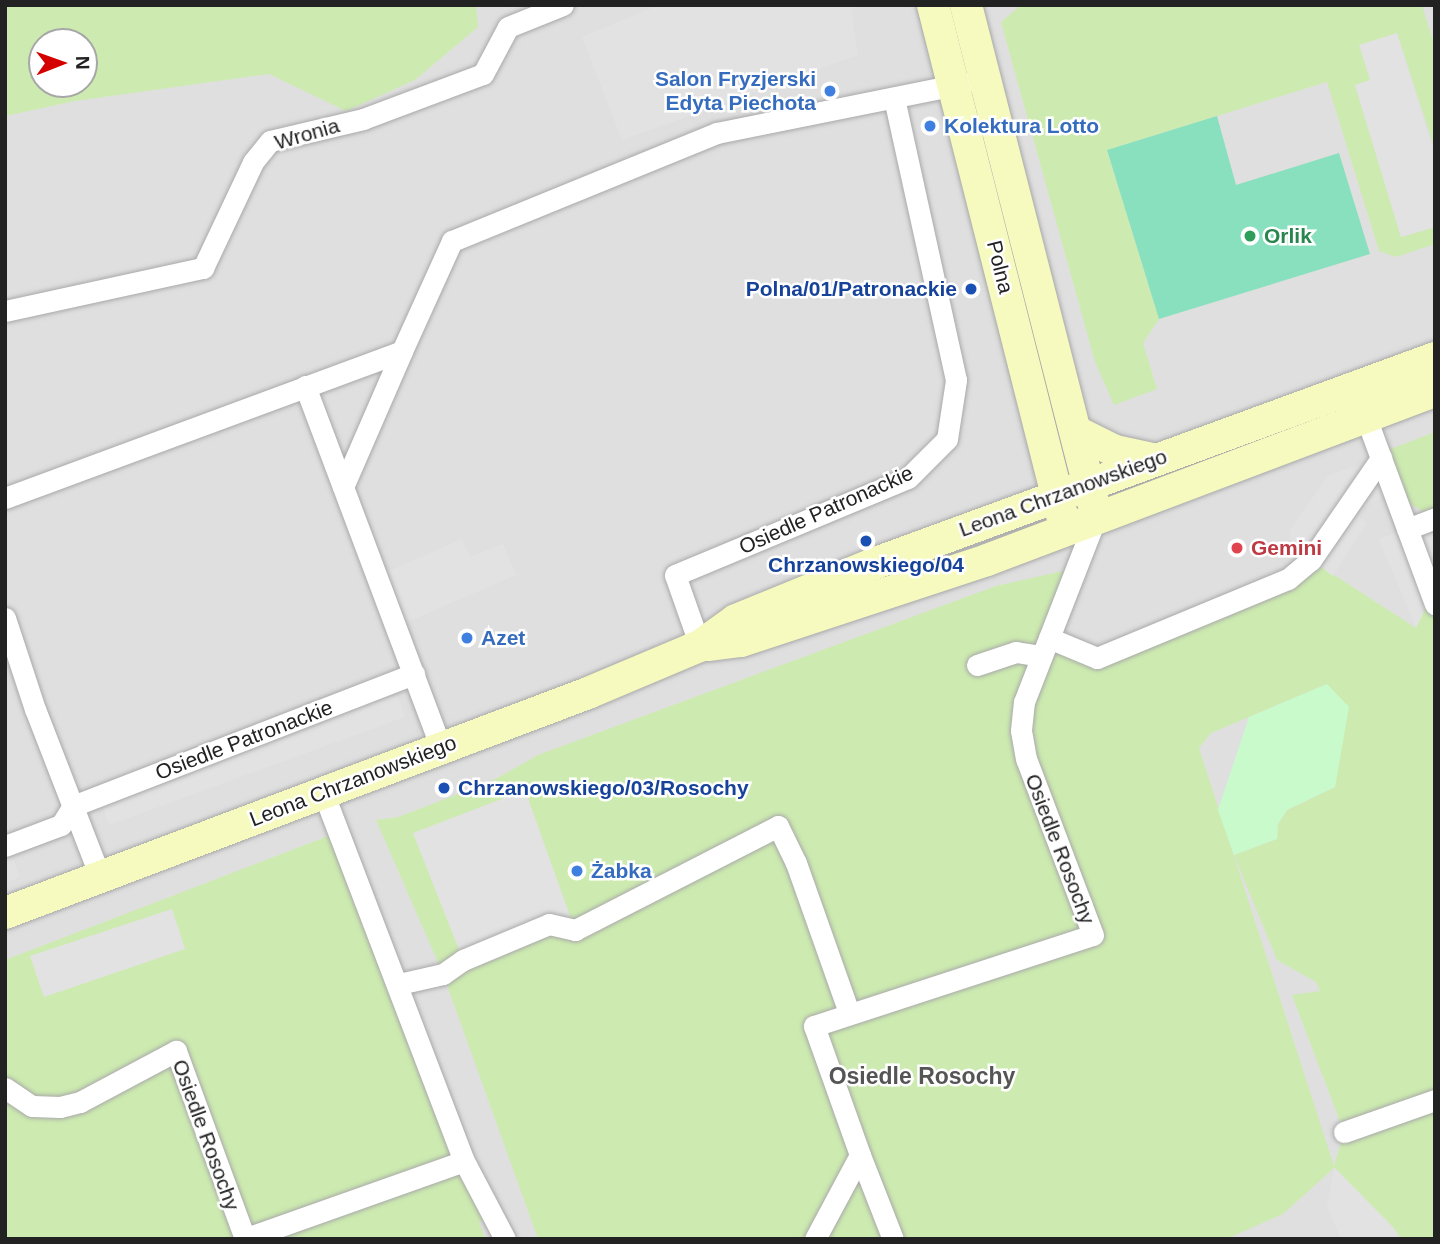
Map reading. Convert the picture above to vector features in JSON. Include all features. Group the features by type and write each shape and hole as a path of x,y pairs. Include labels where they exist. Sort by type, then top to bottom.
{"street":[{"name":"Wronia","path":"5,311 203,268 253,162 270,141 363,119 483,74 508,27 563,5"},
{"name":"Polna","path":"933,5 968,82 1077,432 1096,517"},
{"name":"Polna","path":"966,5 968,82 1066,530"},
{"path":"343,487 452,241 717,133 968,82"},
{"name":"Osiedle Patronackie","path":"700,646 675,575 908,478 947,439 956,380 894,98"},
{"path":"5,498 402,351"},
{"name":"Leona Chrzanowskiego","path":"5,912 700,646 748,615 1089,483 1435,358"},
{"path":"1355,385 1435,604"},
{"path":"305,386 440,747"},
{"name":"Leona Chrzanowskiego","path":"700,646 741,641 1066,530 1365,415 1435,391"},
{"path":"1077,432 1115,451 1154,459"},
{"path":"977,665 1016,652 1045,647 1097,658 1288,579 1311,559 1381,458"},
{"name":"Osiedle Rosochy","path":"860,1155 814,1026 1093,935 1026,760 1021,730 1024,702 1072,569 1091,538 1096,517"},
{"path":"1407,530 1435,518"},
{"name":"Osiedle Rosochy","path":"1066,530 1072,569"},
{"path":"5,618 100,877"},
{"name":"Osiedle Patronackie","path":"5,846 61,825 73,806 414,674"},
{"path":"323,792 399,984 464,1161 505,1239"},
{"path":"399,984 443,974 463,960 549,924 575,930 778,827 805,884 849,1013"},
{"name":"Osiedle Rosochy","path":"5,1088 32,1107 60,1107 80,1102 176,1051 245,1239 464,1161"},
{"path":"1344,1132 1435,1100"},
{"path":"815,1239 860,1155"},
{"path":"860,1155 893,1239"}],"shaded area":[{"path":"173,5 1435,5 1435,1239 5,1239 5,30"},
{"path":"659,5 860,5 851,10 858,55 622,140 582,37"},
{"path":"1397,33 1435,156 1435,227 1401,237 1355,85 1370,80 1359,45"},
{"path":"1381,458 1393,492 1370,503 1358,516 1367,523 1333,576 1312,560 1304,568 1289,531 1329,475"},
{"path":"1435,518 1435,604 1431,596 1416,628 1379,539"},
{"path":"462,539 470,557 503,544 516,575 405,623 384,573"},
{"path":"392,682 405,717 109,825 97,790"},
{"path":"525,790 575,930 463,960 413,833"},
{"path":"5,838 20,877 5,883"},
{"path":"172,909 185,949 44,997 30,956"},
{"path":"1334,1167 1393,1227 1401,1239 1341,1239 1327,1206"}],"green space":[{"path":"5,5 476,5 478,27 415,80 346,111 269,74 98,98 98,28 28,28 28,98 97,98 5,116"},
{"path":"1021,5 1422,5 1435,47 1435,150 1397,33 1370,80 1355,85 1401,237 1435,227 1435,244 1396,257 1379,251 1327,82 1107,150 1159,319 1143,343 1157,389 1114,405 1095,362 1001,22"},
{"name":"Orlik","path":"1217,116 1236,185 1339,153 1370,254 1159,319 1107,150"},
{"path":"1435,432 1435,511 1424,512 1409,503 1388,450"},
{"path":"1311,560 1416,628 1431,595 1435,604 1435,1239 1401,1239 1334,1168 1283,1214 1226,1239 538,1239 443,974 376,820 398,817 490,782 538,755 996,586 1072,569 1049,638 1082,653","holes":["1327,684 1335,787 1287,810 1278,824 1277,839 1234,855 1277,960 1316,982 1320,991 1292,995 1344,1132 1334,1166 1199,748 1211,733"]},
{"path":"1327,684 1349,707 1335,787 1287,810 1278,824 1277,839 1234,855 1218,810 1249,717"},
{"path":"336,833 493,1217 479,1222 485,1239 5,1239 5,960"}],"place":[{"name":"Salon Fryzjerski Edyta Piechota","path":"830,91"},
{"name":"Kolektura Lotto","path":"930,126"},
{"name":"Orlik","path":"1250,236"},
{"name":"Polna/01/Patronackie","path":"971,289"},
{"name":"Chrzanowskiego/04","path":"866,541"},
{"name":"Gemini","path":"1237,548"},
{"name":"Azet","path":"467,638"},
{"name":"Chrzanowskiego/03/Rosochy","path":"444,788"},
{"name":"Żabka","path":"577,871"}],"district":[{"name":"Osiedle Rosochy","path":"922,1076"}]}
